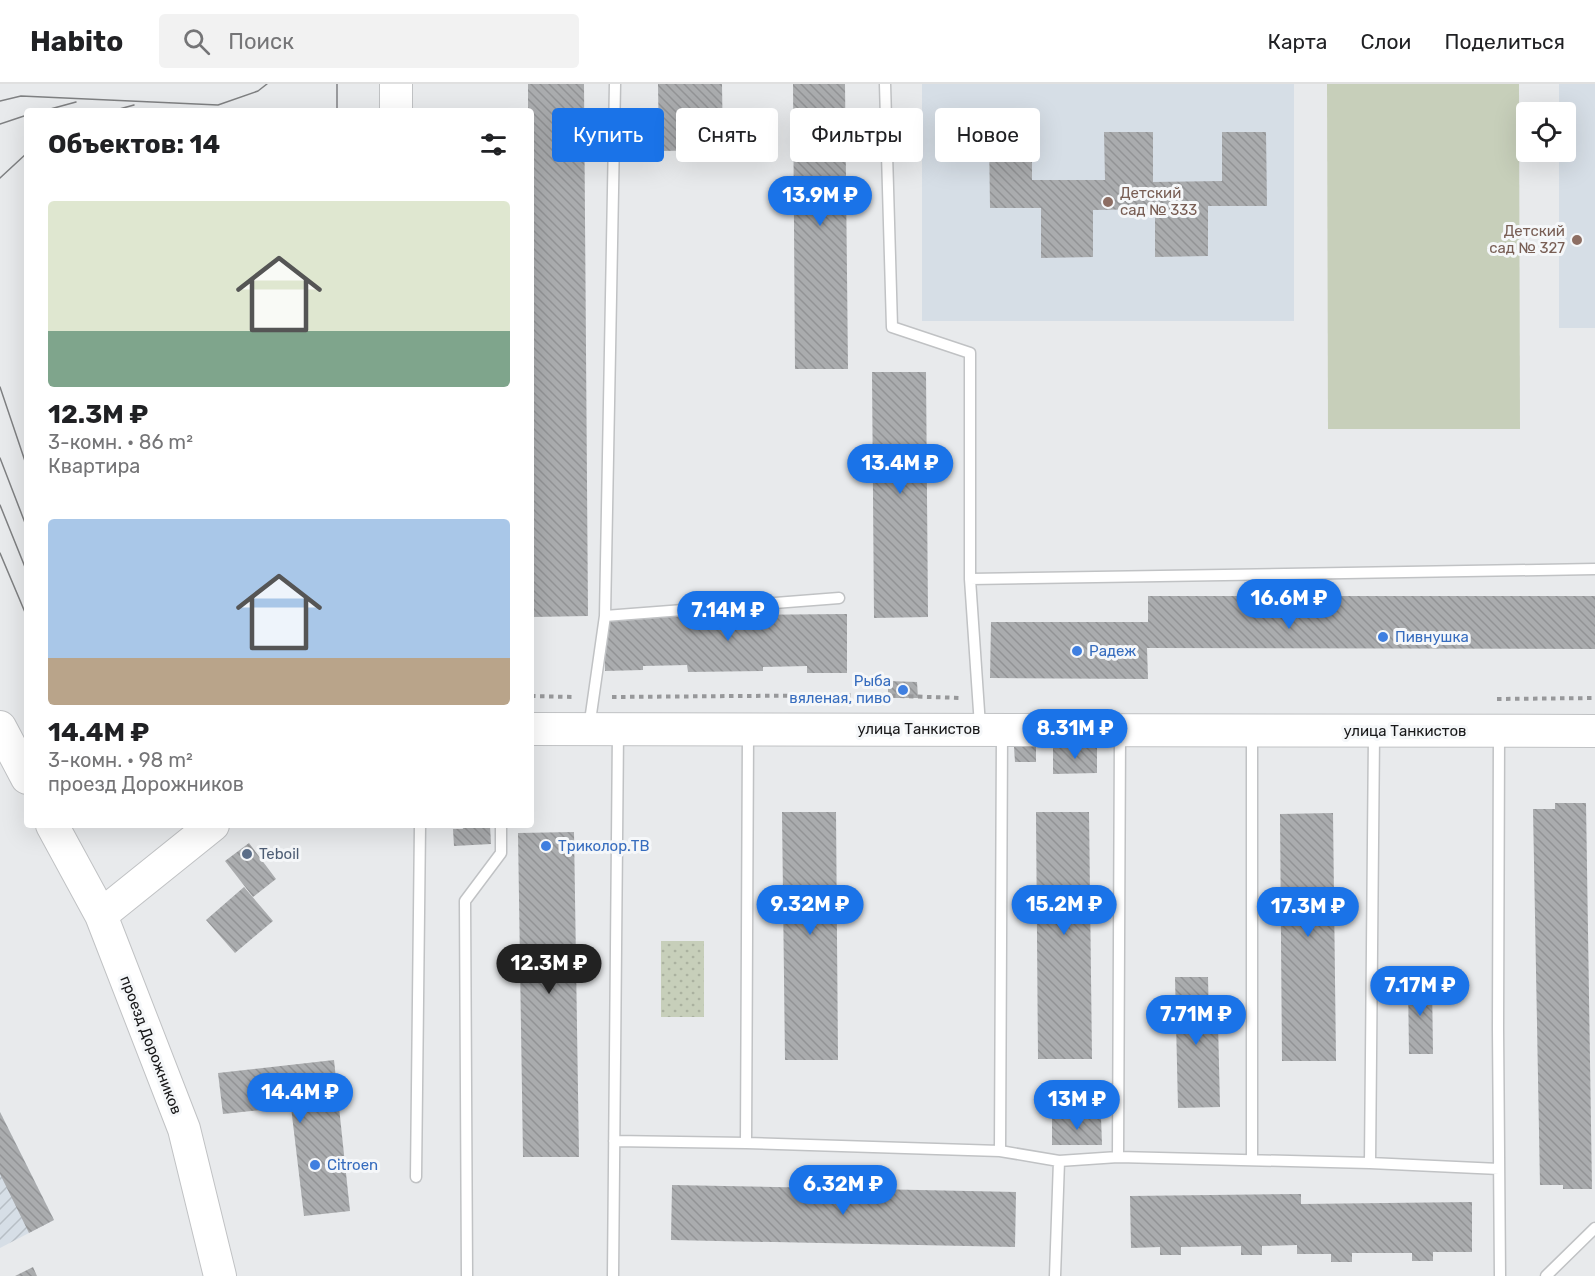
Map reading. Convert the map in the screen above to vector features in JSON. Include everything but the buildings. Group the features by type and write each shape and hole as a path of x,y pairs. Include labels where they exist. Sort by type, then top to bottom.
{"main road":[{"path":"396,84 396,108"},
{"path":"0,727 24,772"},
{"name":"улица Танкистов","path":"534,729 1595,731"},
{"name":"проезд Дорожников","path":"54,828 101,915 184,1129 220,1276"},
{"path":"101,915 209,828"}],"lane":[{"path":"613,1276 614,1141 604,728 615,84"},
{"path":"885,84 891,327 970,353 970,579 991,729 1000,1151"},
{"path":"970,579 1595,569"},
{"path":"605,616 839,598"},
{"path":"746,1143 748,728"},
{"path":"1118,1157 1120,730"},
{"path":"1252,730 1252,1160"},
{"path":"1370,1163 1374,731"},
{"path":"1499,731 1497,1029 1500,1276"},
{"path":"416,1177 420,828"},
{"path":"467,1276 465,901 501,852 501,828"},
{"path":"614,1141 1000,1151 1059,1161 1118,1157 1370,1163 1499,1169"},
{"path":"1055,1276 1059,1161"},
{"path":"1546,1276 1595,1228"}],"shaded area":[{"name":"Детский сад № 333","path":"922,84 1294,84 1294,321 922,321"},
{"name":"Детский сад № 327","path":"1559,84 1595,84 1595,328 1559,328 1559,162 1576,162 1576,102 1559,102"},
{"path":"0,1112 54,1220 0,1248"}],"green space":[{"path":"1327,84 1519,84 1519,102 1516,102 1516,162 1519,162 1520,429 1328,429"},
{"path":"661,941 704,941 704,1017 661,1017"}],"tram line":[{"path":"0,101 21,96 218,105 258,91 267,84"},
{"path":"337,84 337,108"},
{"path":"54,108 76,102"},
{"path":"123,108 134,105"},
{"path":"0,124 24,116"},
{"path":"0,178 24,156"},
{"path":"0,387 24,458"},
{"path":"0,458 24,520"},
{"path":"0,505 24,565"},
{"path":"0,553 24,610"}],"place":[{"name":"Детский сад № 333","path":"1108,202"},
{"name":"Детский сад № 327","path":"1577,240"},
{"name":"Пивнушка","path":"1383,637"},
{"name":"Радеж","path":"1077,651"},
{"name":"Рыба вяленая, пиво","path":"903,690"},
{"name":"Триколор.ТВ","path":"546,846"},
{"name":"Teboil","path":"247,854"},
{"name":"Citroen","path":"315,1165"}]}
